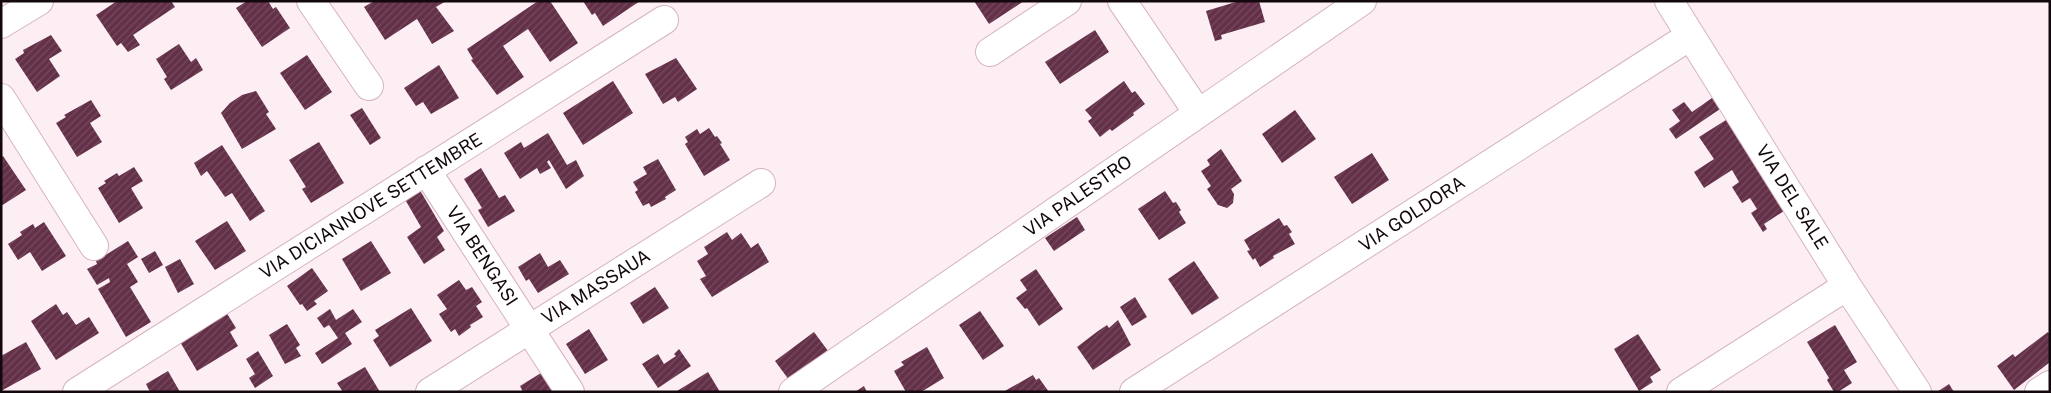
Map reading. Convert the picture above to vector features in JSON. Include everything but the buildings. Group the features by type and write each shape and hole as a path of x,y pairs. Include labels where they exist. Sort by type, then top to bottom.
{"street":[{"path":"1,24 38,1"},
{"path":"311,1 369,86"},
{"path":"990,52 1067,1"},
{"path":"1122,1 1198,113"},
{"name":"VIA PALESTRO","path":"793,392 1362,1"},
{"name":"VIA DEL SALE","path":"1668,1 1847,286 1917,392"},
{"name":"VIA DICIANNOVE SETTEMBRE","path":"77,392 664,20"},
{"name":"VIA GOLDORA","path":"1134,392 1690,36"},
{"path":"1,98 94,246"},
{"name":"VIA BENGASI","path":"426,170 570,392"},
{"name":"VIA MASSAUA","path":"430,392 762,183"},
{"path":"1681,392 1847,286"},
{"path":"2039,392 2050,385"}]}
